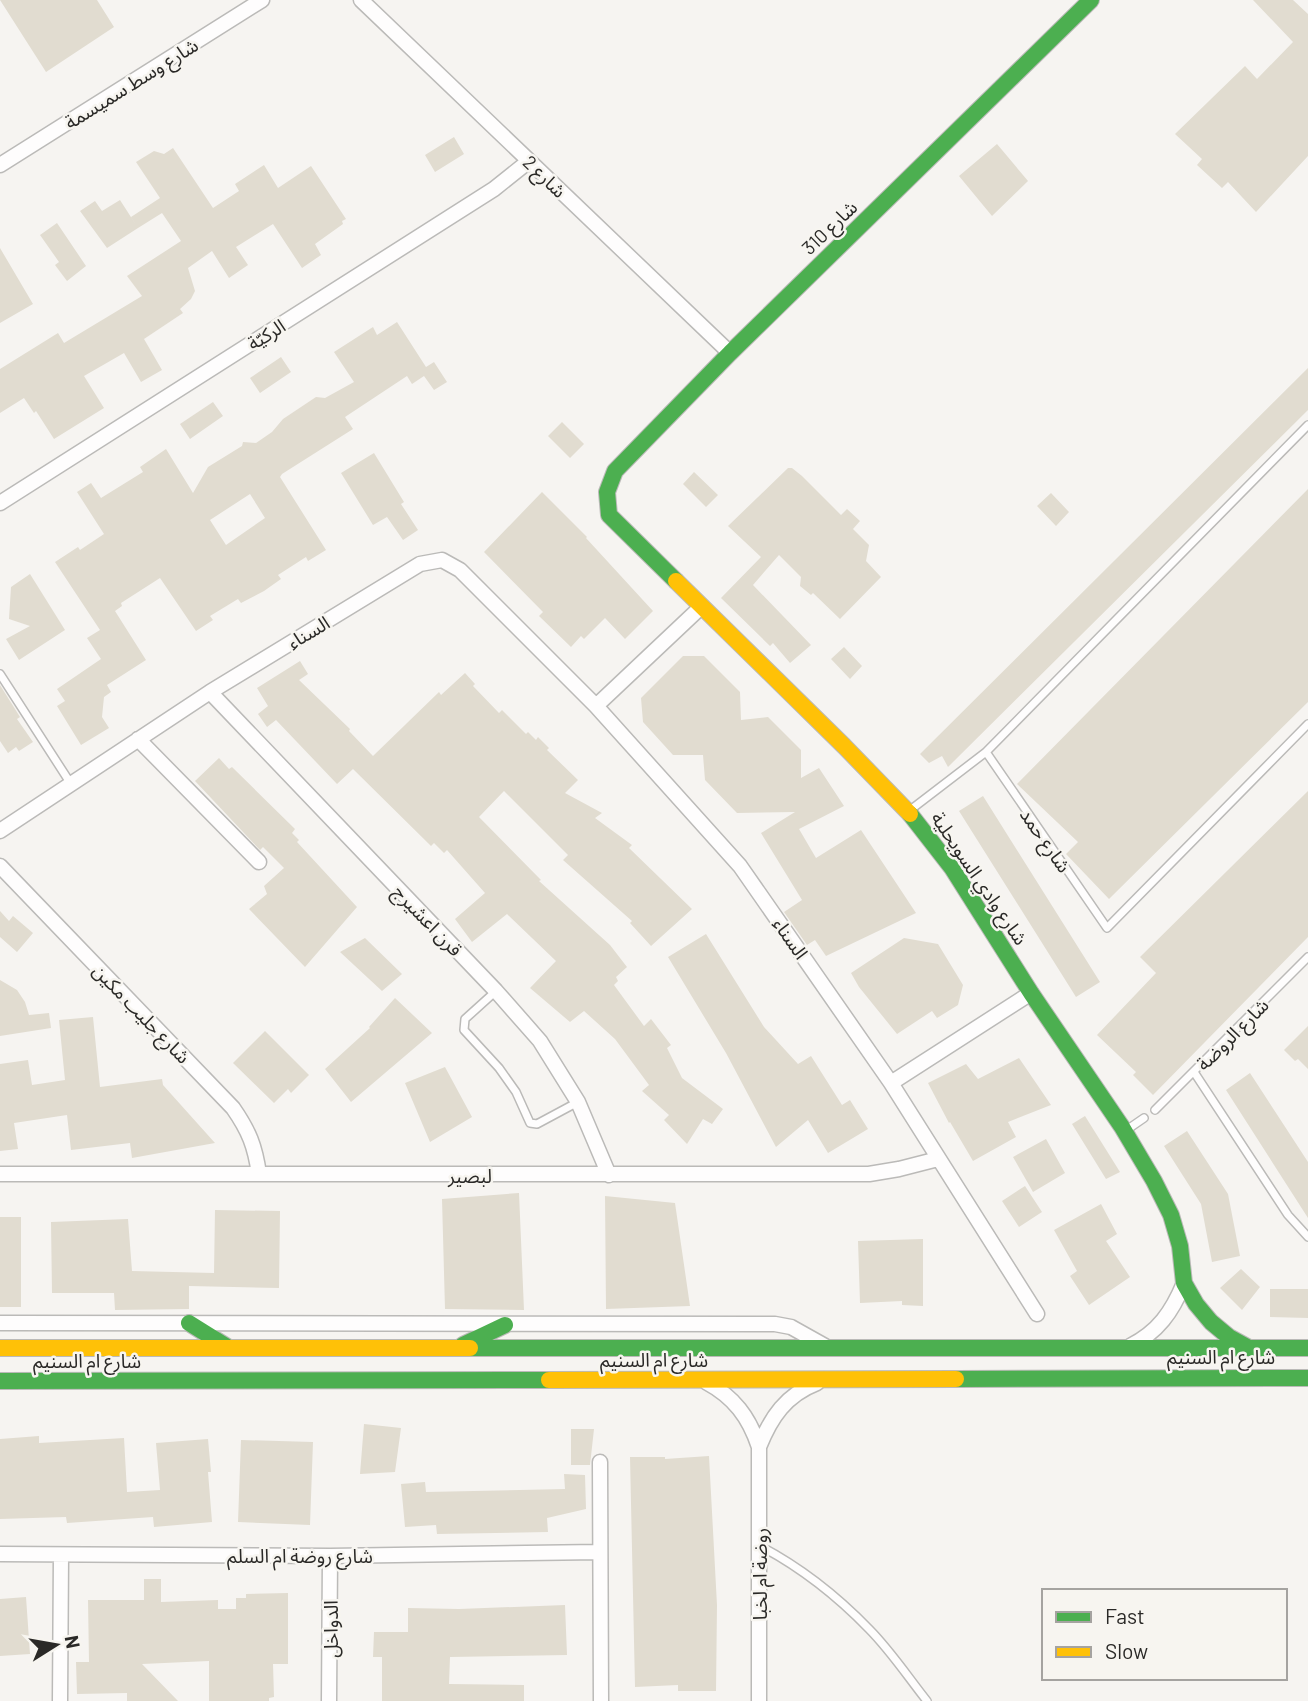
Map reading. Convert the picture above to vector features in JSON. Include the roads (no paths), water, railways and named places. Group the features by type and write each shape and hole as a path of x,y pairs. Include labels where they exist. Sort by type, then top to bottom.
{"main road":[{"name":"شارع 310","path":"607,492 615,471 730,352 1091,0"},
{"name":"شارع وادي السويحلية","path":"607,492 609,515 844,746 908,812 952,868 1154,1181 1171,1215 1180,1246 1184,1283 1196,1304 1210,1322 1229,1338 1249,1348"},
{"path":"189,1323 229,1348"},
{"path":"455,1348 505,1325"},
{"name":"شارع ام السنيم","path":"0,1348 1308,1348"},
{"name":"شارع ام السنيم","path":"0,1381 1308,1378"}],"street":[{"name":"شارع وسط سميسمة","path":"0,165 261,0"},
{"name":"شارع 2","path":"361,0 730,352"},
{"name":"الركيّة","path":"0,503 494,189 529,161"},
{"name":"السناء","path":"0,831 210,692 419,564 442,560 460,569 596,706 740,866 891,1083 1037,1314"},
{"path":"596,706 701,607"},
{"name":"قرن اعشيرج","path":"210,692 496,991 540,1041 578,1102 609,1175"},
{"path":"138,739 259,862"},
{"name":"شارع جليب مكين","path":"0,866 233,1108 248,1128 256,1152 259,1174"},
{"path":"891,1083 1031,993"},
{"name":"لبصير","path":"0,1174 869,1174 899,1170 938,1158"},
{"path":"1124,1349 1145,1339 1162,1324 1184,1283"},
{"name":"شارع ام السنيم","path":"0,1323 775,1324 791,1327 829,1349"},
{"name":"روضة ام لخبا","path":"760,1447 769,1424 783,1404 802,1388 825,1379"},
{"name":"روضة ام لخبا","path":"703,1381 723,1391 739,1407 752,1426 760,1447 759,1701"},
{"path":"600,1462 601,1701"},
{"name":"شارع روضة ام السلم","path":"0,1555 330,1556 599,1552"},
{"path":"61,1555 61,1701"},
{"name":"الدواخل","path":"329,1701 330,1556"}],"lane":[{"path":"908,812 985,752 1308,425"},
{"path":"0,674 71,784"},
{"name":"شارع حمد","path":"985,752 1107,928 1308,724"},
{"name":"شارع الروضة","path":"1155,1110 1308,957"},
{"path":"496,991 465,1019 464,1030 499,1068 516,1092 530,1123 537,1124 578,1102"},
{"path":"1194,1072 1288,1215 1308,1237"},
{"path":"1124,1131 1144,1118"},
{"path":"760,1546 787,1560 826,1590 870,1630 928,1701"}]}
